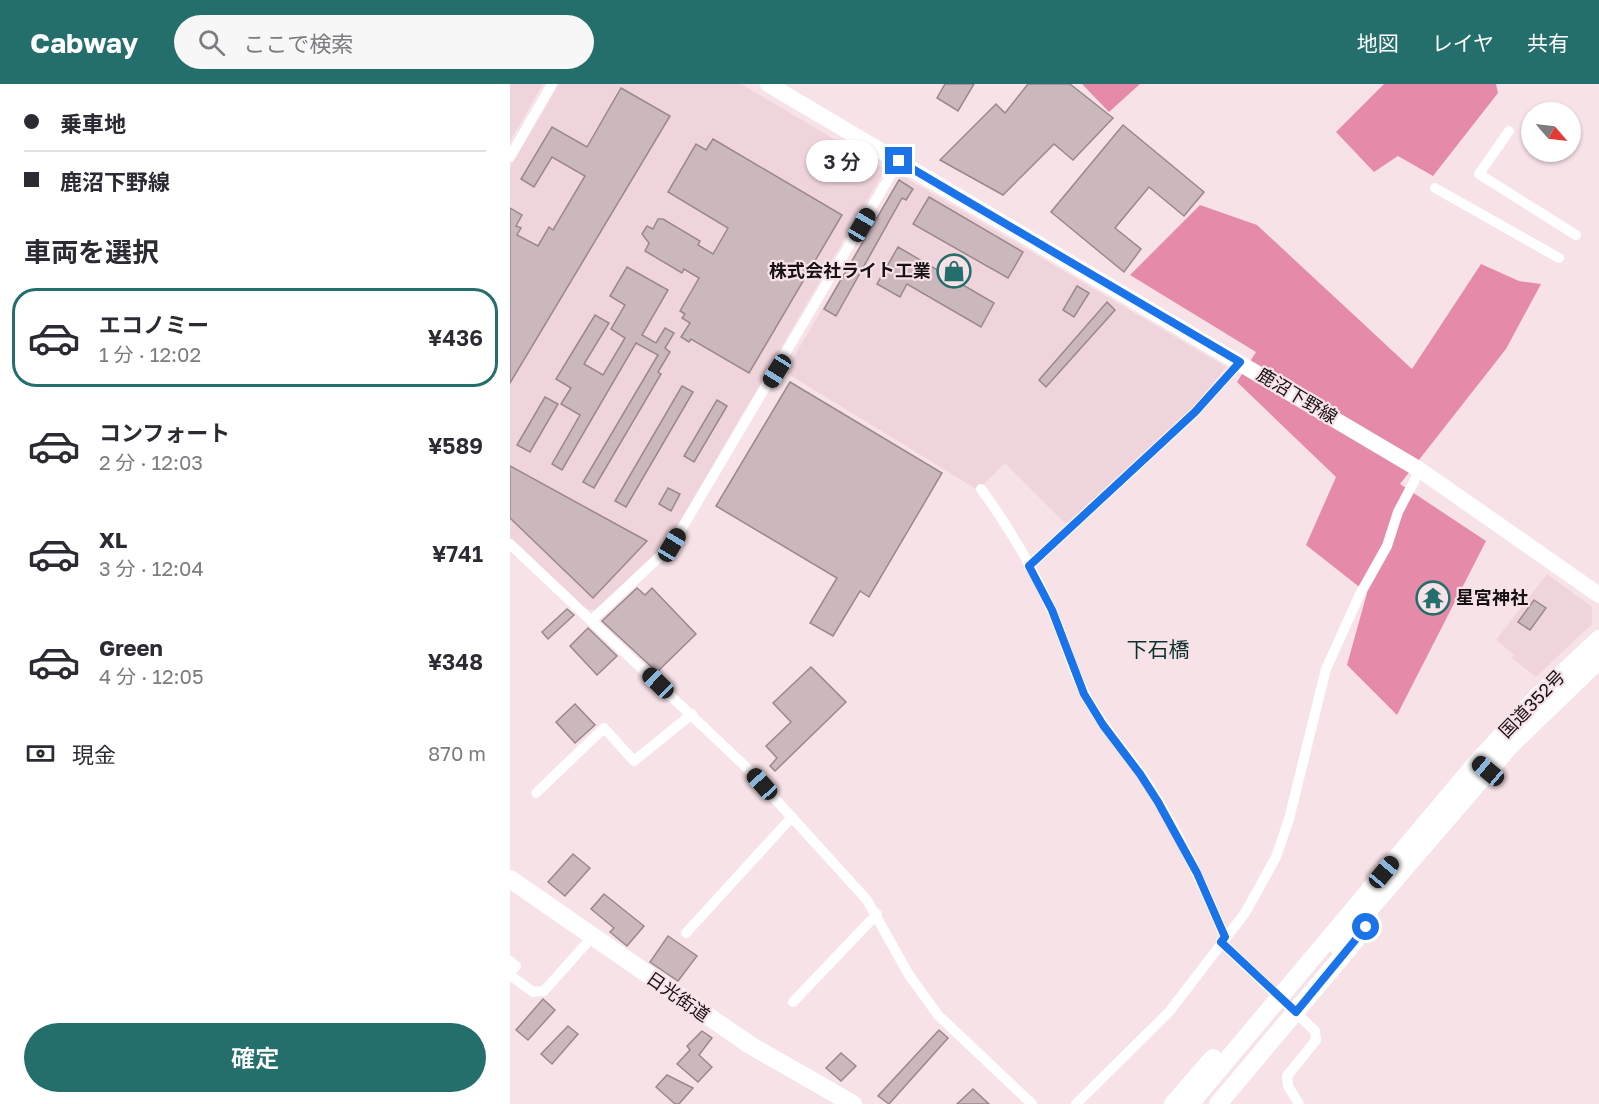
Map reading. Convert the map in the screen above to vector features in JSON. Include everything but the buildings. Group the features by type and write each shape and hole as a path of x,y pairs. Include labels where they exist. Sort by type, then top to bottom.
{"highway":[{"name":"国道352号","path":"1444,811 1536,698 1599,639"},
{"name":"国道352号","path":"1482,767 1510,746 1599,660"},
{"path":"1173,1104 1284,1001 1395,892 1444,811"},
{"path":"1218,1104 1376,865 1444,811"},
{"name":"日光街道","path":"510,879 750,1045 853,1104"},
{"path":"1190,1104 1284,1001"},
{"path":"1205,1104 1284,1001"}],"main road":[{"name":"鹿沼下野線","path":"768,84 1420,470 1599,595"}],"street":[{"path":"510,157 552,84"},
{"path":"1509,131 1479,174 1576,235"},
{"path":"592,620 672,545 899,161"},
{"path":"1435,188 1558,258"},
{"path":"1029,566 1195,412 1240,362"},
{"path":"1076,1104 1169,1012 1245,913 1276,857 1288,819 1326,669 1359,596 1387,546 1398,512 1420,470"},
{"path":"981,489 1009,526 1052,610 1084,694 1103,725 1158,802 1197,873 1223,940 1315,1031 1317,1038 1287,1076 1288,1086 1299,1104"},
{"path":"510,544 747,768 878,914 909,975 938,1015 1032,1104"},
{"path":"536,793 604,728 634,761 692,714"},
{"path":"686,933 792,817"},
{"path":"793,1002 878,914"},
{"path":"510,961 516,966 510,973 533,992 544,991 593,936"}],"shaded area":[{"path":"510,84 543,84 510,141"},
{"path":"559,84 741,84 885,169 667,544 595,610 586,609 510,538 510,167"},
{"path":"1082,84 1140,84 1109,112"},
{"path":"1384,84 1496,84 1498,93 1433,176 1398,156 1374,172 1336,132"},
{"name":"株式会社ライト工業","path":"901,175 1226,367 1192,409 1066,524 1005,463 978,490 785,372"},
{"path":"1200,205 1257,225 1412,369 1481,264 1519,281 1541,284 1506,349 1400,484 1486,541 1397,715 1347,665 1367,593 1306,545 1336,477 1237,382 1256,352 1130,275"},
{"path":"1547,574 1592,607 1592,624 1536,677 1512,658 1514,655 1496,640"}],"place":[{"name":"株式会社ライト工業","path":"954,271"},
{"name":"星宮神社","path":"1433,598"}],"district":[{"name":"下石橋","path":"1158,650"}],"route":[{"path":"899,161 1240,362 1195,412 1029,566 1052,610 1084,694 1103,725 1158,802 1197,873 1225,937 1221,942 1296,1012 1366,927"}]}
